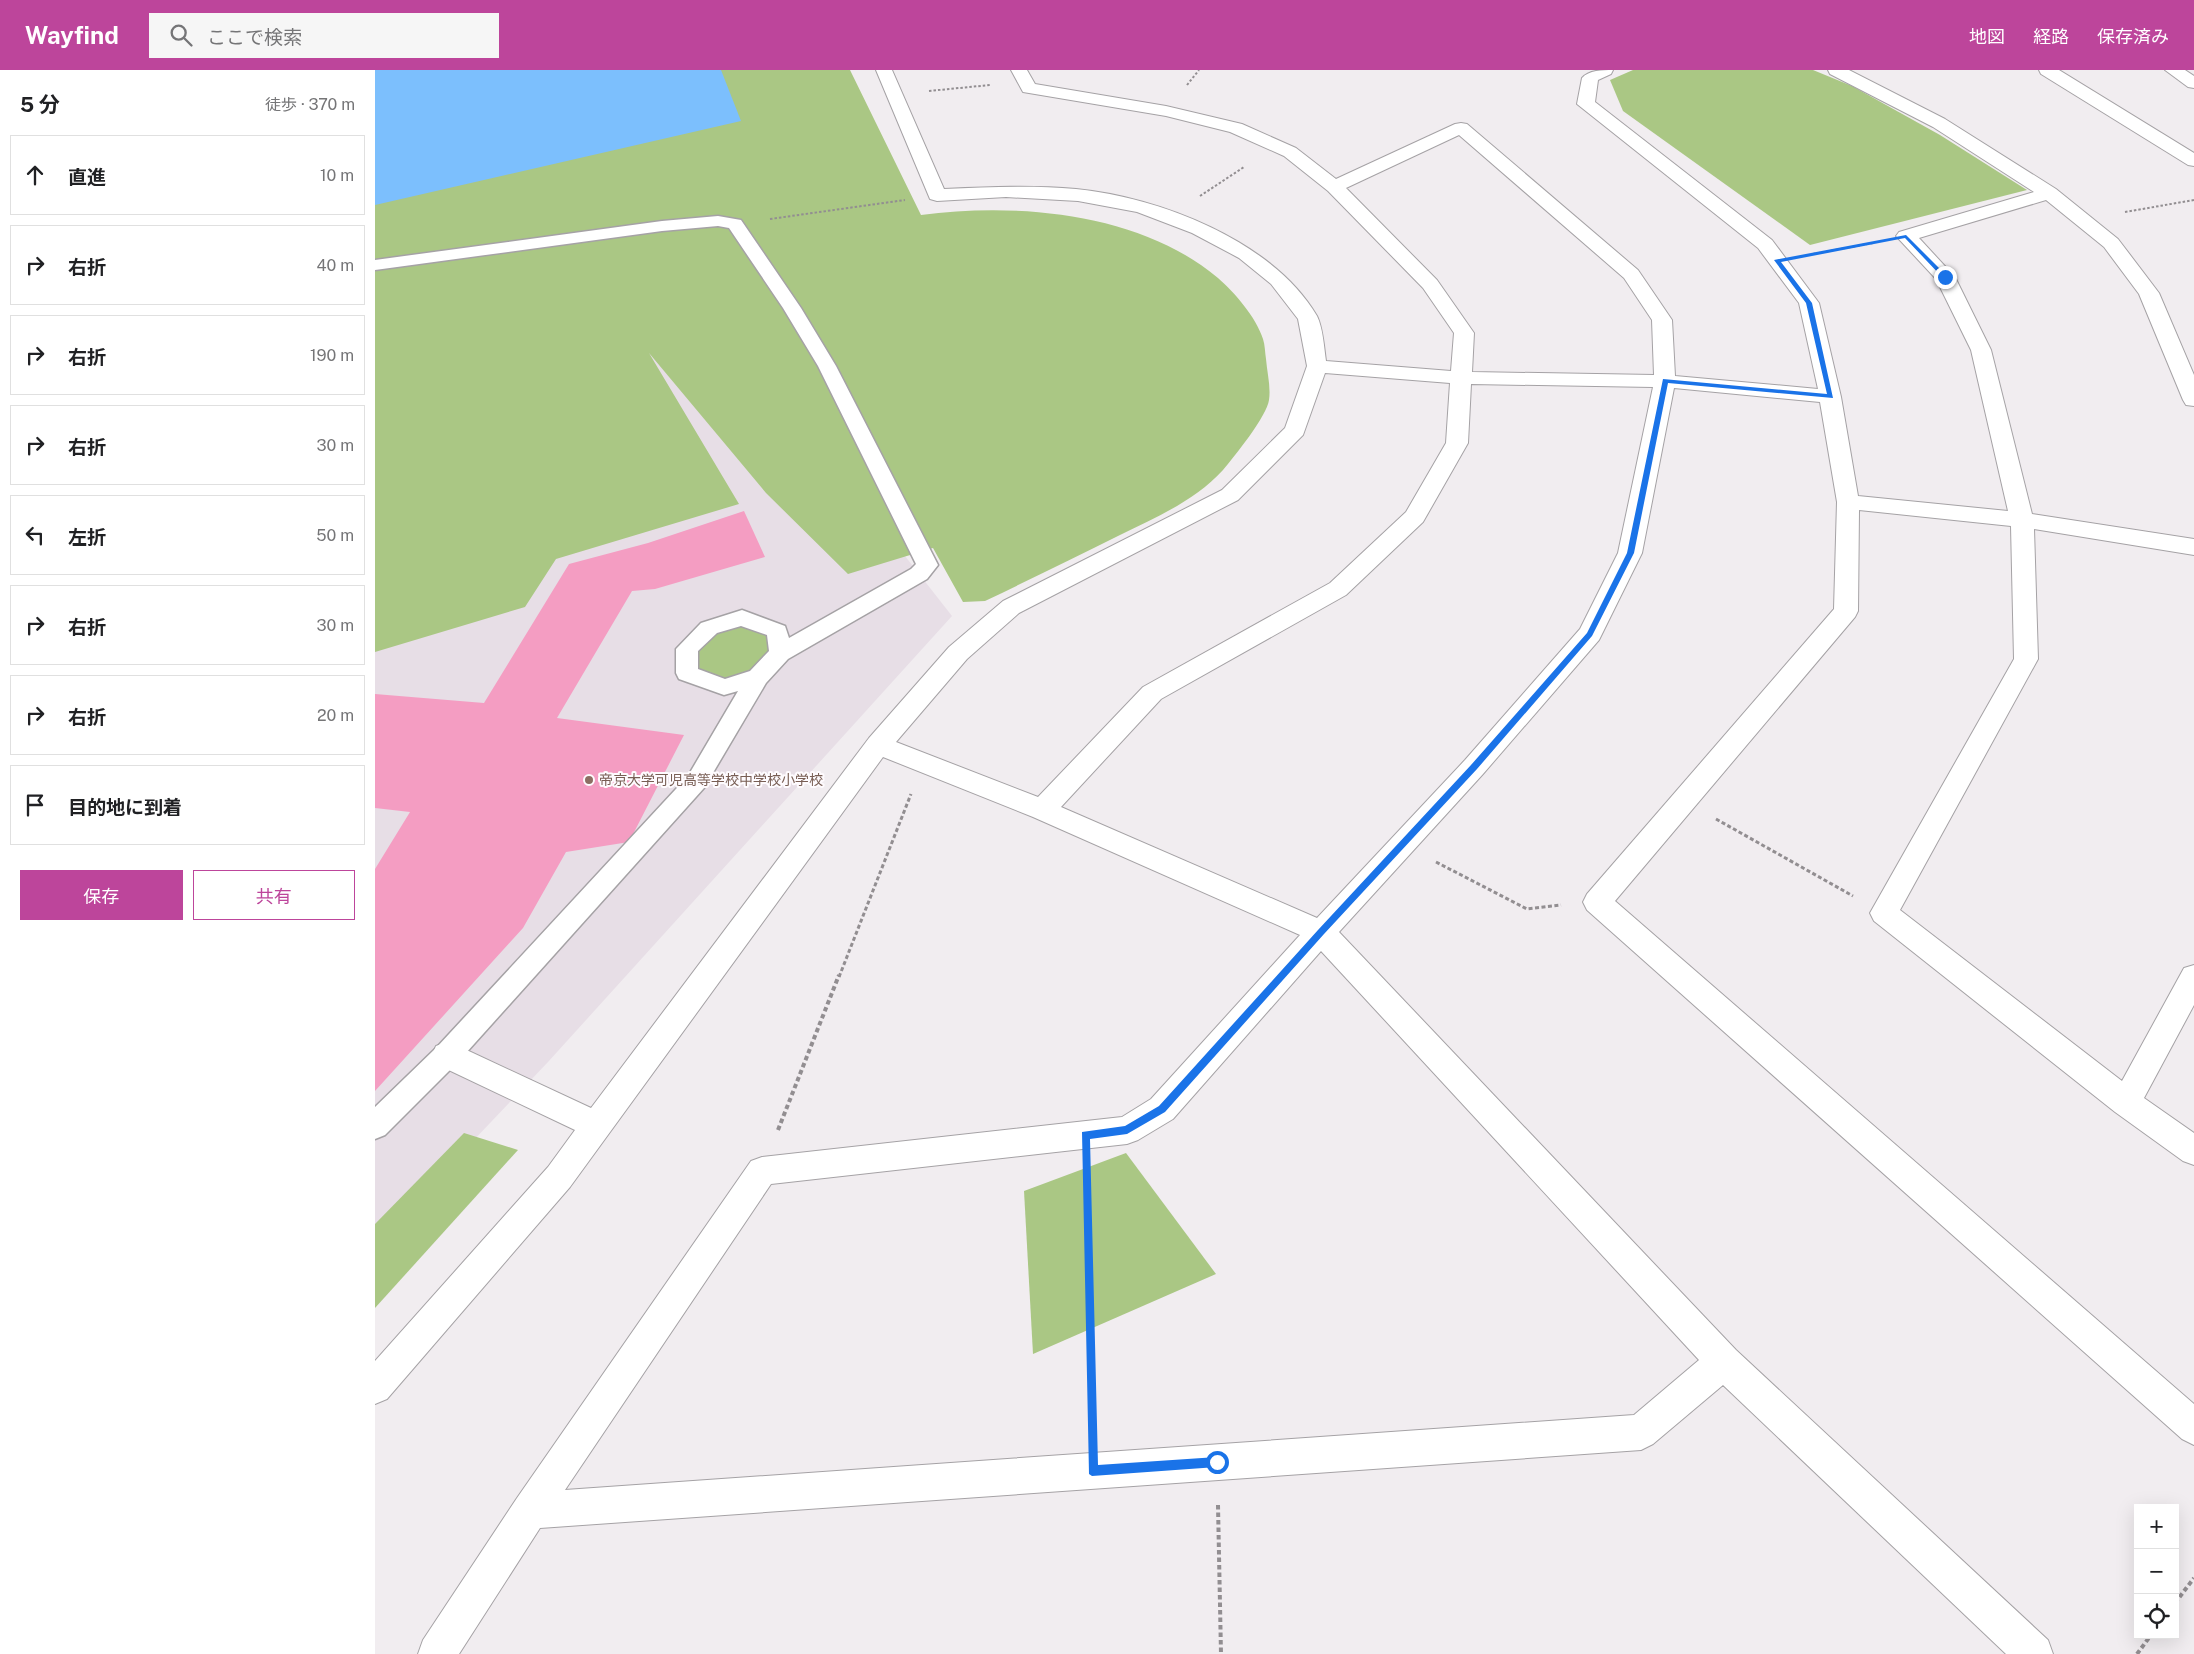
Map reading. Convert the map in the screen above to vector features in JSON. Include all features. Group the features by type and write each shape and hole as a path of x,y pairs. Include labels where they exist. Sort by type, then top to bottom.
{"street":[{"path":"375,1387 559,1176 878,745 958,653 1011,607 1230,495 1295,430 1317,366 1308,318 1278,280 1247,254 1199,229 1142,207 1079,195 1006,191 937,195 884,70"},
{"path":"1605,70 1590,78 1586,104 1765,244 1809,303 1830,397 1849,502 1846,611 1597,902 2194,1427"},
{"path":"1836,70 1939,123 2049,193 2111,243 2149,293 2194,400"},
{"path":"2047,70 2194,161"},
{"path":"2173,70 2194,83"},
{"path":"1022,75 1029,88 1167,111 1236,128 1290,152 1334,187 1429,284 1463,333 1457,442 1415,516 1338,589 1152,693 1042,810"},
{"path":"437,1654 530,1510 761,1171 1127,1130 1162,1109 1321,932 1474,767 1590,634 1630,553 1665,381 1662,320 1631,274 1461,128 1334,187"},
{"path":"2049,193 1906,236 1945,277 1981,350 2022,520 2026,659 1884,913 2126,1102 2194,1152"},
{"path":"1317,366 1461,378 1665,381 1830,397"},
{"path":"1849,502 2022,520 2194,546"},
{"path":"878,745 1042,810 1321,932 1724,1362 2034,1654"},
{"path":"2126,1102 2194,977"},
{"path":"447,1055 597,1126"},
{"path":"530,1510 1641,1432 1724,1362"}],"lane":[{"path":"375,265 662,226 718,221 735,224 792,308 827,366 927,565 919,574 780,653 759,677 696,782 447,1055 375,1126"},
{"path":"759,677 725,686 687,672 687,649 709,628 742,618 777,631 780,653"}],"path":[{"path":"895,95 1022,75"},
{"path":"1168,217 1276,146"},
{"path":"735,224 937,195"},
{"path":"2082,220 2194,200"},
{"path":"1777,260 1906,236"},
{"path":"761,1171 924,763"},
{"path":"1683,800 1884,913"},
{"path":"1402,844 1527,909 1597,902"},
{"path":"1086,1135 1092,1470"},
{"path":"1217,1462 1221,1654"},
{"path":"2179,1598 2194,1578"},
{"path":"2137,1654 2148,1639"}],"shaded area":[{"name":"帝京大学可児高等学校中学校小学校","path":"677,265 952,616 548,1062 375,1244 375,331"}],"green space":[{"path":"375,70 850,70 921,215 958,211 998,210 1077,217 1116,226 1153,239 1187,256 1218,278 1244,306 1260,331 1265,346 1270,390 1267,407 1263,416 1223,470 1188,499 1147,522 985,601 963,602 933,548 848,574 766,493 649,353 739,504 556,559 525,607 375,652"},
{"path":"1633,70 1813,70 1852,86 1940,135 2027,190 1810,245 1623,111 1610,80"},
{"path":"742,618 777,631 780,653 724,687 687,673 709,628"},
{"path":"464,1133 518,1150 375,1308 375,1224"},
{"path":"1126,1153 1216,1274 1033,1354 1024,1191"}],"water":[{"path":"375,70 721,70 741,121 375,205"}],"building":[{"path":"744,511 765,557 655,589 632,591 557,718 684,735 629,842 566,852 523,928 375,1091 375,869 410,812 375,808 375,694 484,703 569,564 648,543"}],"place":[{"name":"帝京大学可児高等学校中学校小学校","path":"589,780"}],"route":[{"path":"1217,1462 1092,1470 1086,1135 1127,1130 1162,1109 1321,932 1474,767 1590,634 1630,553 1665,381 1830,397 1809,303 1777,260 1906,236 1945,277"}]}
